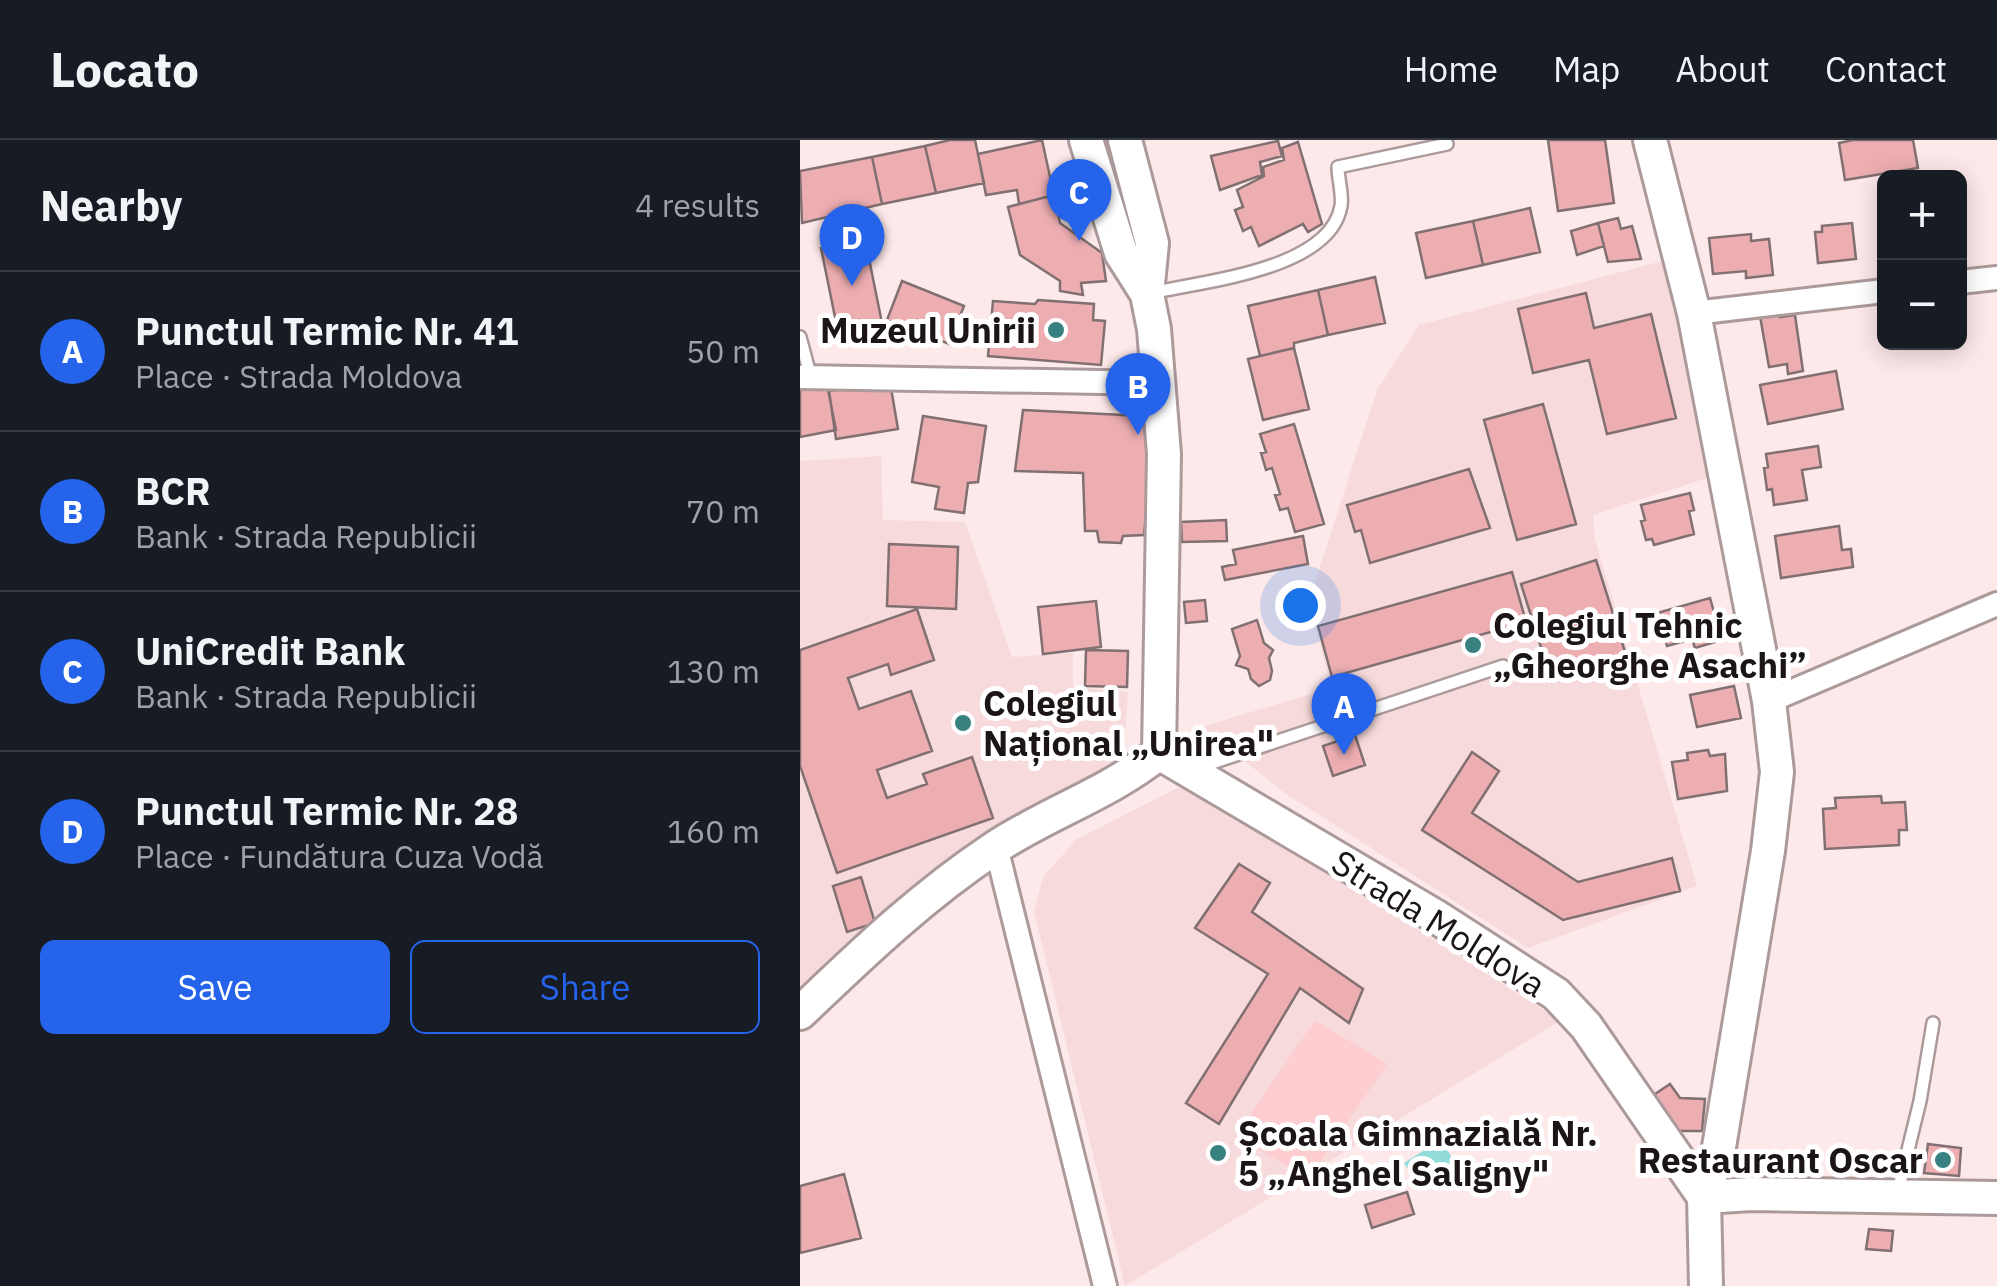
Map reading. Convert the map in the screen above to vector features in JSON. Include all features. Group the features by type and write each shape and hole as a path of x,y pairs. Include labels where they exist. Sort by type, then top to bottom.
{"street":[{"path":"1086,140 1121,253 1147,294"},
{"path":"800,1014 916,903 996,846 1129,777 1159,753 1164,454 1154,329 1147,294 1152,243 1124,140"},
{"path":"1650,140 1694,313 1769,701 1776,772 1771,832 1719,1146 1704,1197 1706,1286"},
{"path":"1967,281 1997,278"},
{"path":"1694,313 1877,292"},
{"path":"806,378 1159,383"},
{"path":"1769,701 1997,604"},
{"name":"Strada Moldova","path":"1159,753 1435,916 1556,994 1586,1026 1704,1197"},
{"path":"996,846 1104,1286"},
{"path":"1704,1197 1997,1198"}],"lane":[{"path":"1147,294 1282,263 1305,254 1330,230 1341,206 1338,167 1447,144"},
{"path":"800,337 806,378"},
{"path":"1188,771 1504,666"},
{"path":"1897,1196 1920,1102 1933,1024"}],"shaded area":[{"name":"Colegiul Tehnic „Gheorghe Asachi”","path":"1670,259 1713,476 1593,515 1595,539 1697,886 1528,948 1285,793 1201,727 1331,688 1309,601 1377,390 1419,325"},
{"name":"Colegiul Național „Unirea\"","path":"881,456 883,520 965,522 1012,657 1073,653 1073,687 1128,692 1124,754 800,991 800,461"},
{"name":"Școala Gimnazială Nr. 5 „Anghel Saligny\"","path":"1189,782 1560,1021 1125,1286 1034,911 1043,877 1077,839"},
{"path":"1315,1020 1387,1064 1309,1179 1236,1136"}],"water":[{"path":"1442,1124 1454,1142 1446,1148 1454,1161 1419,1185 1404,1163 1423,1151 1417,1141"}],"building":[{"path":"975,140 984,183 936,193 925,146"},
{"path":"1042,140 1054,195 1019,204 1017,190 986,195 978,154"},
{"path":"1548,140 1605,140 1614,203 1558,211"},
{"path":"1913,140 1918,168 1877,170 1877,175 1845,180 1839,143"},
{"path":"1278,141 1282,156 1260,162 1262,175 1220,190 1211,156"},
{"path":"1298,142 1322,224 1308,232 1303,224 1259,246 1251,227 1243,231 1235,210 1243,207 1237,190 1264,176 1263,167 1284,160 1282,148"},
{"path":"925,146 936,193 882,204 872,157"},
{"path":"872,157 882,204 802,223 800,171"},
{"path":"1054,195 1060,223 1102,253 1106,281 1081,283 1083,295 1060,291 1060,281 1020,255 1008,207"},
{"path":"1530,208 1540,252 1483,265 1473,221"},
{"path":"1618,218 1621,229 1632,226 1641,259 1608,262 1598,223"},
{"path":"1473,221 1483,265 1426,278 1416,233"},
{"path":"1598,223 1604,246 1577,255 1571,231"},
{"path":"1852,223 1856,259 1818,263 1815,232 1822,232 1822,226"},
{"path":"1751,234 1751,241 1769,239 1773,275 1746,278 1746,271 1713,274 1709,238"},
{"path":"865,239 882,323 838,332 821,248"},
{"path":"1375,277 1385,323 1328,335 1318,290"},
{"path":"902,281 964,306 949,344 887,320"},
{"path":"1318,290 1328,335 1260,356 1248,306"},
{"path":"1586,293 1594,328 1651,314 1676,418 1607,434 1589,360 1533,373 1518,309"},
{"path":"1038,300 1094,304 1093,320 1105,321 1101,365 988,356 993,301 1035,304"},
{"path":"1780,313 1780,317 1795,315 1803,371 1788,374 1787,364 1769,367 1760,316"},
{"path":"1294,348 1309,409 1263,420 1248,359"},
{"path":"1836,371 1843,409 1768,424 1760,385"},
{"path":"826,379 836,430 800,437 800,385"},
{"path":"890,382 898,429 836,439 829,391"},
{"path":"1543,404 1576,524 1517,540 1484,420"},
{"path":"1023,410 1144,416 1155,424 1144,535 1123,536 1121,543 1099,542 1097,531 1085,531 1083,473 1015,471"},
{"path":"923,416 986,426 978,482 968,483 964,513 935,509 939,487 912,482"},
{"path":"1294,424 1324,524 1295,532 1288,508 1280,510 1275,495 1280,494 1272,468 1266,470 1260,434"},
{"path":"1818,446 1821,467 1802,470 1807,500 1774,505 1772,489 1767,490 1766,454"},
{"path":"1469,469 1490,528 1370,563 1361,530 1355,532 1347,505"},
{"path":"1690,493 1694,534 1654,545 1652,539 1646,540 1641,505"},
{"path":"1226,520 1227,541 1182,542 1181,522"},
{"path":"1839,526 1842,550 1851,549 1853,567 1781,578 1775,536"},
{"path":"1303,536 1308,564 1225,580 1222,567 1236,564 1233,550"},
{"path":"889,544 958,547 956,609 887,606"},
{"path":"1596,560 1627,658 1552,682 1521,584"},
{"path":"1512,572 1526,622 1332,677 1318,626"},
{"path":"1710,598 1722,640 1695,648 1692,639 1667,646 1657,613"},
{"path":"1205,600 1207,621 1186,623 1184,602"},
{"path":"1096,601 1101,647 1043,654 1038,607"},
{"path":"917,609 934,660 891,675 888,664 848,678 859,709 911,691 932,751 877,770 887,798 927,784 923,774 972,757 993,818 837,873 800,766 800,650"},
{"path":"1257,620 1264,643 1273,650 1269,658 1270,680 1259,686 1248,669 1236,665 1240,656 1232,629"},
{"path":"1086,650 1128,651 1127,687 1085,686"},
{"path":"1734,686 1741,718 1697,727 1690,695"},
{"path":"1355,735 1365,765 1333,776 1323,746"},
{"path":"1708,750 1710,756 1725,754 1727,791 1678,799 1672,762 1688,760 1687,753"},
{"path":"1472,752 1499,771 1472,813 1578,882 1672,858 1680,891 1563,920 1422,830"},
{"path":"1881,796 1882,803 1905,802 1907,830 1899,830 1899,845 1825,849 1823,809 1836,808 1835,798"},
{"path":"1239,864 1270,883 1252,912 1363,989 1349,1023 1300,988 1219,1124 1186,1103 1268,974 1195,928"},
{"path":"861,877 875,923 847,932 833,886"},
{"path":"1670,1084 1680,1098 1705,1099 1702,1131 1678,1131 1652,1096"},
{"name":"Restaurant Oscar","path":"1928,1144 1961,1148 1959,1176 1924,1173"},
{"path":"844,1174 861,1238 800,1253 800,1186"},
{"path":"1407,1192 1414,1214 1372,1228 1365,1205"},
{"path":"1869,1229 1893,1231 1891,1251 1866,1249"}],"place":[{"name":"UniCredit Bank","path":"1079,241"},
{"name":"Punctul Termic Nr. 28","path":"852,286"},
{"name":"Muzeul Unirii","path":"1056,330"},
{"name":"BCR","path":"1138,435"},
{"name":"Colegiul Tehnic „Gheorghe Asachi”","path":"1473,645"},
{"name":"Colegiul Național „Unirea\"","path":"963,723"},
{"name":"Punctul Termic Nr. 41","path":"1344,755"},
{"name":"Școala Gimnazială Nr. 5 „Anghel Saligny\"","path":"1218,1153"},
{"name":"Restaurant Oscar","path":"1943,1160"}]}
